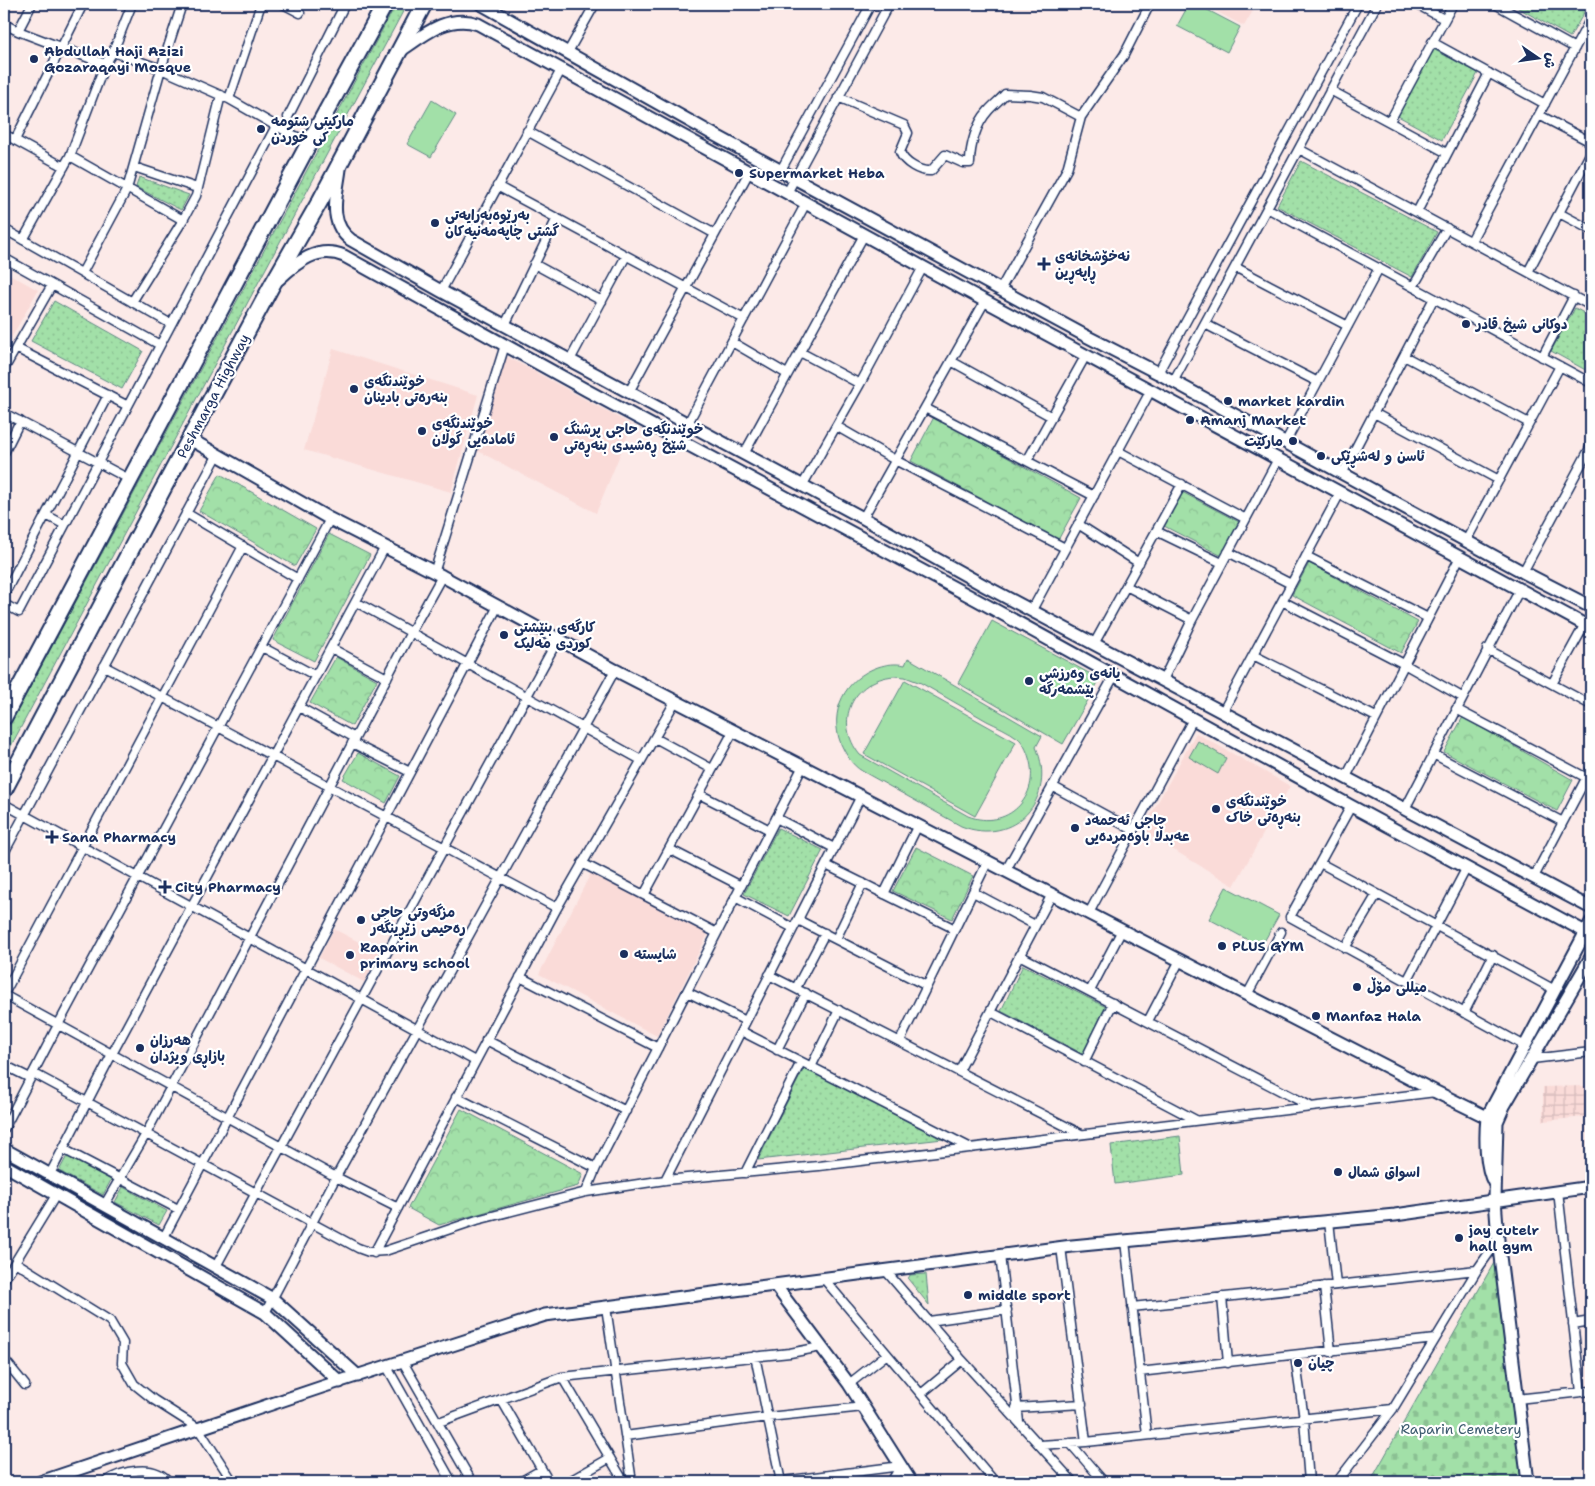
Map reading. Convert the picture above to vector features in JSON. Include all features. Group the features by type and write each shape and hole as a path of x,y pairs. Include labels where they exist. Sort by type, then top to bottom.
{"highway":[{"path":"4,716 129,479 385,4"},
{"name":"Peshmarga Highway","path":"4,790 272,285 341,161 424,4"}],"street":[{"path":"18,31 32,4"},
{"path":"15,140 83,4"},
{"path":"23,240 70,156 105,64 113,52 132,4"},
{"path":"82,273 127,189 161,69 182,4"},
{"path":"229,99 261,4"},
{"path":"283,4 300,13"},
{"path":"288,117 346,4"},
{"path":"481,4 685,119 1000,290 1158,373 1523,572 1590,602"},
{"path":"568,52 595,4"},
{"path":"780,170 871,4"},
{"path":"787,193 889,4"},
{"path":"1000,290 1067,169 1081,117 1124,55 1150,4"},
{"path":"1158,373 1357,4"},
{"path":"1173,382 1377,4"},
{"path":"1416,4 1444,19"},
{"path":"1390,121 1452,4"},
{"path":"1495,4 1575,48"},
{"path":"1471,241 1591,18"},
{"path":"398,53 438,26 465,21 478,24 677,134 1588,626 1552,684"},
{"path":"4,24 105,64"},
{"path":"1432,42 1545,104"},
{"path":"849,47 862,55"},
{"path":"113,52 161,69 229,99 309,143"},
{"path":"441,291 561,70"},
{"path":"1417,212 1489,73"},
{"path":"1330,90 1448,152"},
{"path":"838,97 904,125 908,133 900,152 903,158 924,172 931,171 945,154 963,163 970,163 970,149 978,128 987,111 1006,94 1042,97 1081,117"},
{"path":"132,302 196,196 220,95"},
{"path":"1539,114 1591,142"},
{"path":"677,134 685,119"},
{"path":"4,604 19,612 276,126"},
{"path":"527,131 715,234"},
{"path":"4,134 64,167"},
{"path":"1299,149 1591,306"},
{"path":"1528,272 1591,152"},
{"path":"70,156 183,220"},
{"path":"1274,160 1289,167"},
{"path":"341,161 336,220 340,229 351,240 441,291 688,423 985,586 1591,908"},
{"path":"134,167 197,188"},
{"path":"630,392 749,172"},
{"path":"497,186 744,319"},
{"path":"688,423 806,203"},
{"path":"1267,208 1591,383"},
{"path":"1559,213 1591,230"},
{"path":"505,325 557,218"},
{"path":"4,228 171,324"},
{"path":"1413,287 1447,228"},
{"path":"744,454 864,235"},
{"path":"272,285 290,269 312,255 324,252 344,256 588,391 977,600 1466,869 1590,930 1525,1046 1492,1120 1497,1171 1495,1200 1498,1240 1528,1482"},
{"path":"570,360 626,256"},
{"path":"4,258 160,346"},
{"path":"534,264 602,301"},
{"path":"802,486 923,267"},
{"path":"1235,267 1348,326"},
{"path":"1285,443 1379,268"},
{"path":"393,284 402,269"},
{"path":"4,369 52,285"},
{"path":"1542,356 1574,296"},
{"path":"1342,474 1434,298"},
{"path":"863,518 985,301"},
{"path":"1205,324 1318,382"},
{"path":"732,342 787,374"},
{"path":"105,1204 146,1134 250,938 411,632 438,575 505,345"},
{"path":"16,348 128,406"},
{"path":"800,352 860,384"},
{"path":"1027,461 1086,355"},
{"path":"1404,356 1530,423"},
{"path":"951,361 1052,417"},
{"path":"1466,541 1560,366"},
{"path":"588,391 597,376"},
{"path":"1032,610 1151,390"},
{"path":"4,595 108,395"},
{"path":"925,408 1094,496"},
{"path":"4,413 129,479"},
{"path":"1374,413 1499,480"},
{"path":"4,453 20,422"},
{"path":"836,426 895,460 1065,548"},
{"path":"190,439 330,519 498,606 616,670 1492,1120"},
{"path":"1118,451 1246,519"},
{"path":"1523,572 1590,451"},
{"path":"4,853 217,456"},
{"path":"1163,680 1192,620 1278,459"},
{"path":"763,485 771,469"},
{"path":"1094,644 1182,484"},
{"path":"1222,712 1340,492"},
{"path":"186,514 298,579"},
{"path":"46,515 65,525"},
{"path":"4,1128 330,519"},
{"path":"1423,537 1432,522"},
{"path":"1078,524 1139,563"},
{"path":"1156,531 1222,563"},
{"path":"243,546 4,994 398,1208"},
{"path":"50,1174 112,1054 385,547"},
{"path":"1228,552 1291,584"},
{"path":"1306,556 1428,618"},
{"path":"1346,777 1460,557"},
{"path":"977,600 985,586"},
{"path":"1126,586 1192,620"},
{"path":"1405,809 1520,589"},
{"path":"1282,601 1404,664 1462,697"},
{"path":"356,602 641,760"},
{"path":"164,1239 178,1209 498,606"},
{"path":"215,1268 558,639"},
{"path":"262,646 316,676"},
{"path":"331,648 387,678"},
{"path":"1488,649 1591,705"},
{"path":"1253,655 1376,717"},
{"path":"104,666 557,908"},
{"path":"265,1313 336,1176 616,670"},
{"path":"1006,870 1114,676"},
{"path":"374,1253 557,908 676,700"},
{"path":"299,707 353,741 410,772"},
{"path":"1456,709 1587,778"},
{"path":"1088,913 1193,719"},
{"path":"1234,741 1243,724"},
{"path":"644,895 734,730"},
{"path":"655,738 712,769"},
{"path":"1433,754 1563,822"},
{"path":"586,1192 596,1168 802,766"},
{"path":"1534,878 1591,769"},
{"path":"1052,786 1133,830"},
{"path":"699,794 770,830"},
{"path":"665,1180 861,796"},
{"path":"4,804 475,1061"},
{"path":"1351,806 1290,917 1525,1046"},
{"path":"776,818 834,848"},
{"path":"884,894 918,825"},
{"path":"669,849 741,886"},
{"path":"900,1041 988,861"},
{"path":"582,863 717,933"},
{"path":"1320,863 1555,990"},
{"path":"826,865 955,929"},
{"path":"1407,981 1466,869"},
{"path":"836,939 863,884"},
{"path":"973,892 1035,926"},
{"path":"959,1071 1052,894"},
{"path":"1345,948 1377,894"},
{"path":"735,897 793,928"},
{"path":"798,920 927,986"},
{"path":"1090,991 1122,930"},
{"path":"1247,995 1281,932"},
{"path":"796,988 825,933"},
{"path":"1019,955 1312,1107"},
{"path":"1464,1012 1493,955"},
{"path":"1492,1120 1504,1106 1532,1060 1591,957"},
{"path":"1148,1021 1180,960"},
{"path":"769,974 1081,1134"},
{"path":"520,977 658,1048"},
{"path":"687,992 746,1021"},
{"path":"777,1050 806,994"},
{"path":"1084,1062 1113,1003"},
{"path":"811,1067 839,1010"},
{"path":"991,1012 1196,1120"},
{"path":"741,1031 971,1148"},
{"path":"486,1040 626,1111"},
{"path":"1532,1060 1591,1052"},
{"path":"745,1174 801,1062"},
{"path":"4,1065 32,1076 88,1103 363,1251 374,1253 477,1220 586,1192 665,1180 745,1174 1436,1092"},
{"path":"456,1097 596,1168"},
{"path":"4,1149 273,1299 358,1376"},
{"path":"63,1149 178,1209"},
{"path":"4,1166 265,1313 340,1382"},
{"path":"40,1482 198,1428 545,1315 1061,1247 1395,1215 1591,1187"},
{"path":"1558,1191 1580,1392"},
{"path":"4,1280 56,1195"},
{"path":"1329,1221 1336,1285"},
{"path":"1337,1482 1393,1410 1477,1270 1498,1240"},
{"path":"1125,1241 1147,1435"},
{"path":"1061,1247 1086,1442"},
{"path":"1000,1255 1019,1424"},
{"path":"15,1262 110,1321 123,1343 122,1363 134,1384 154,1400 198,1428 232,1482"},
{"path":"885,1270 962,1360 1073,1482"},
{"path":"1132,1307 1477,1270"},
{"path":"824,1279 994,1482"},
{"path":"775,1285 849,1384 911,1482"},
{"path":"1324,1286 1331,1352"},
{"path":"1222,1297 1228,1363"},
{"path":"606,1307 632,1482"},
{"path":"929,1322 1007,1310"},
{"path":"1573,1324 1591,1321"},
{"path":"1139,1372 1435,1339"},
{"path":"439,1422 562,1376 616,1372 821,1347"},
{"path":"849,1384 887,1354"},
{"path":"755,1356 779,1482 901,1466"},
{"path":"1294,1356 1304,1419 1309,1482"},
{"path":"4,1359 25,1385"},
{"path":"921,1394 962,1360"},
{"path":"403,1362 472,1482"},
{"path":"387,1367 452,1482"},
{"path":"562,1376 624,1482"},
{"path":"1517,1399 1591,1391"},
{"path":"500,1399 549,1482"},
{"path":"1016,1408 1082,1404"},
{"path":"625,1436 768,1417 864,1407"},
{"path":"1040,1445 1086,1442 1393,1410"},
{"path":"1070,1443 1104,1482"},
{"path":"568,1482 610,1458"},
{"path":"891,1482 901,1466"},
{"path":"520,1482 542,1470"},
{"path":"105,1482 119,1474 142,1471 156,1473 169,1482"},
{"path":"854,1472 862,1482"}],"shaded area":[{"path":"1202,4 1257,4 1244,26"},
{"path":"4,271 38,290 4,351"},
{"path":"333,349 478,395 451,492 304,450"},
{"name":"خوێندنگەی حاجی پرشنگ شێخ ڕەشیدی بنەڕەتی","path":"506,356 632,425 596,513 476,450"},
{"name":"خوێندنگەی بنەڕەتی خاک","path":"1196,733 1290,786 1234,886 1142,831"},
{"name":"شایستە","path":"591,873 708,934 657,1036 539,974"},
{"name":"Raparin primary school","path":"334,929 380,953 364,982 319,958"},
{"path":"1585,1086 1585,1117 1543,1121 1543,1087"}],"green space":[{"path":"396,4 407,4 4,759 4,736"},
{"path":"1189,4 1196,4 1240,27 1227,52 1177,26"},
{"path":"1511,4 1589,4 1570,37"},
{"path":"1433,49 1478,73 1442,140 1398,116"},
{"path":"432,100 456,115 431,157 407,144"},
{"path":"1301,161 1437,232 1412,277 1277,206"},
{"path":"139,177 189,195 181,210 136,187"},
{"path":"54,301 143,351 122,389 31,341"},
{"path":"1575,308 1591,317 1591,373 1551,351"},
{"path":"934,417 1081,498 1058,540 911,461"},
{"path":"220,474 316,529 295,566 199,511"},
{"path":"1182,492 1239,522 1222,556 1164,526"},
{"path":"329,534 370,555 314,661 273,640"},
{"path":"1309,563 1418,622 1401,653 1292,595"},
{"name":"یانەی وەرزشی پێشمەرگە","path":"992,621 1100,679 1063,744 958,683"},
{"path":"336,657 377,680 352,726 310,703"},
{"path":"908,658 1042,736 1036,747 1041,766 1041,784 1036,800 1027,814 1014,824 998,830 980,831 961,826 862,771 855,766 845,752 838,732 837,720 838,708 848,688 866,672 878,667 895,664 905,665","holes":["894,676 905,677 921,683 1011,733 1020,740 1028,755 1031,772 1030,786 1018,807 1008,815 996,819 968,816 860,755 852,742 848,729 851,705 867,685 879,679"]},
{"path":"905,680 1016,742 975,816 864,754"},
{"path":"1463,717 1573,780 1557,811 1444,752"},
{"path":"1198,741 1226,758 1218,774 1189,757"},
{"path":"358,753 400,776 386,803 343,779"},
{"path":"778,828 823,850 789,916 744,894"},
{"path":"916,847 973,876 952,919 893,891"},
{"path":"1226,887 1279,915 1261,947 1209,919"},
{"path":"1023,965 1106,1007 1083,1054 1001,1011"},
{"path":"804,1068 943,1139 758,1160"},
{"path":"461,1109 583,1174 578,1186 439,1225 408,1208"},
{"path":"1180,1136 1184,1175 1115,1184 1111,1145"},
{"path":"67,1156 111,1180 103,1195 59,1171"},
{"path":"123,1187 167,1211 159,1225 115,1202"},
{"name":"Raparin Cemetery","path":"1495,1261 1521,1482 1370,1482"},
{"path":"926,1274 929,1305 908,1279 910,1275"}],"place":[{"name":"Abdullah Haji Azizi Gozaraqayi Mosque","path":"34,59"},
{"name":"مارکیتی شتومه کی خوردن","path":"261,129"},
{"name":"Supermarket Heba","path":"739,173"},
{"name":"بەڕێوەبەرایەتی گشتی چاپەمەنیەکان","path":"435,223"},
{"name":"نەخۆشخانەی ڕاپەڕین","path":"1044,264"},
{"name":"دوکانی شیخ قادر","path":"1466,324"},
{"name":"خوێندنگەی بنەرەتی بادینان","path":"354,389"},
{"name":"market kardin","path":"1228,401"},
{"name":"Amanj Market","path":"1190,420"},
{"name":"خوێندنگەی ئامادەیی گوڵان","path":"422,431"},
{"name":"خوێندنگەی حاجی پرشنگ شێخ ڕەشیدی بنەڕەتی","path":"554,437"},
{"name":"مارکێت","path":"1293,441"},
{"name":"ئاسن و لەشڕێکی","path":"1321,456"},
{"name":"کارگەی بنێشتی کوردی مەلیک","path":"504,635"},
{"name":"یانەی وەرزشی پێشمەرگە","path":"1029,681"},
{"name":"خوێندنگەی بنەڕەتی خاک","path":"1216,809"},
{"name":"حاجی ئەحمەد عەبدڵا باوەمردەیی","path":"1075,828"},
{"name":"Sana Pharmacy","path":"52,837"},
{"name":"City Pharmacy","path":"165,887"},
{"name":"مزگەوتی حاجی رەحیمی زێڕینگەر","path":"361,920"},
{"name":"PLUS GYM","path":"1222,946"},
{"name":"شایستە","path":"624,954"},
{"name":"Raparin primary school","path":"350,955"},
{"name":"میللی مۆڵ","path":"1357,987"},
{"name":"Manfaz Hala","path":"1316,1016"},
{"name":"ھەرزان بازاڕی ویژدان","path":"140,1048"},
{"name":"اسواق شمال","path":"1338,1172"},
{"name":"jay cutelr hall gym","path":"1459,1238"},
{"name":"middle sport","path":"968,1295"},
{"name":"چيان","path":"1298,1363"}]}
